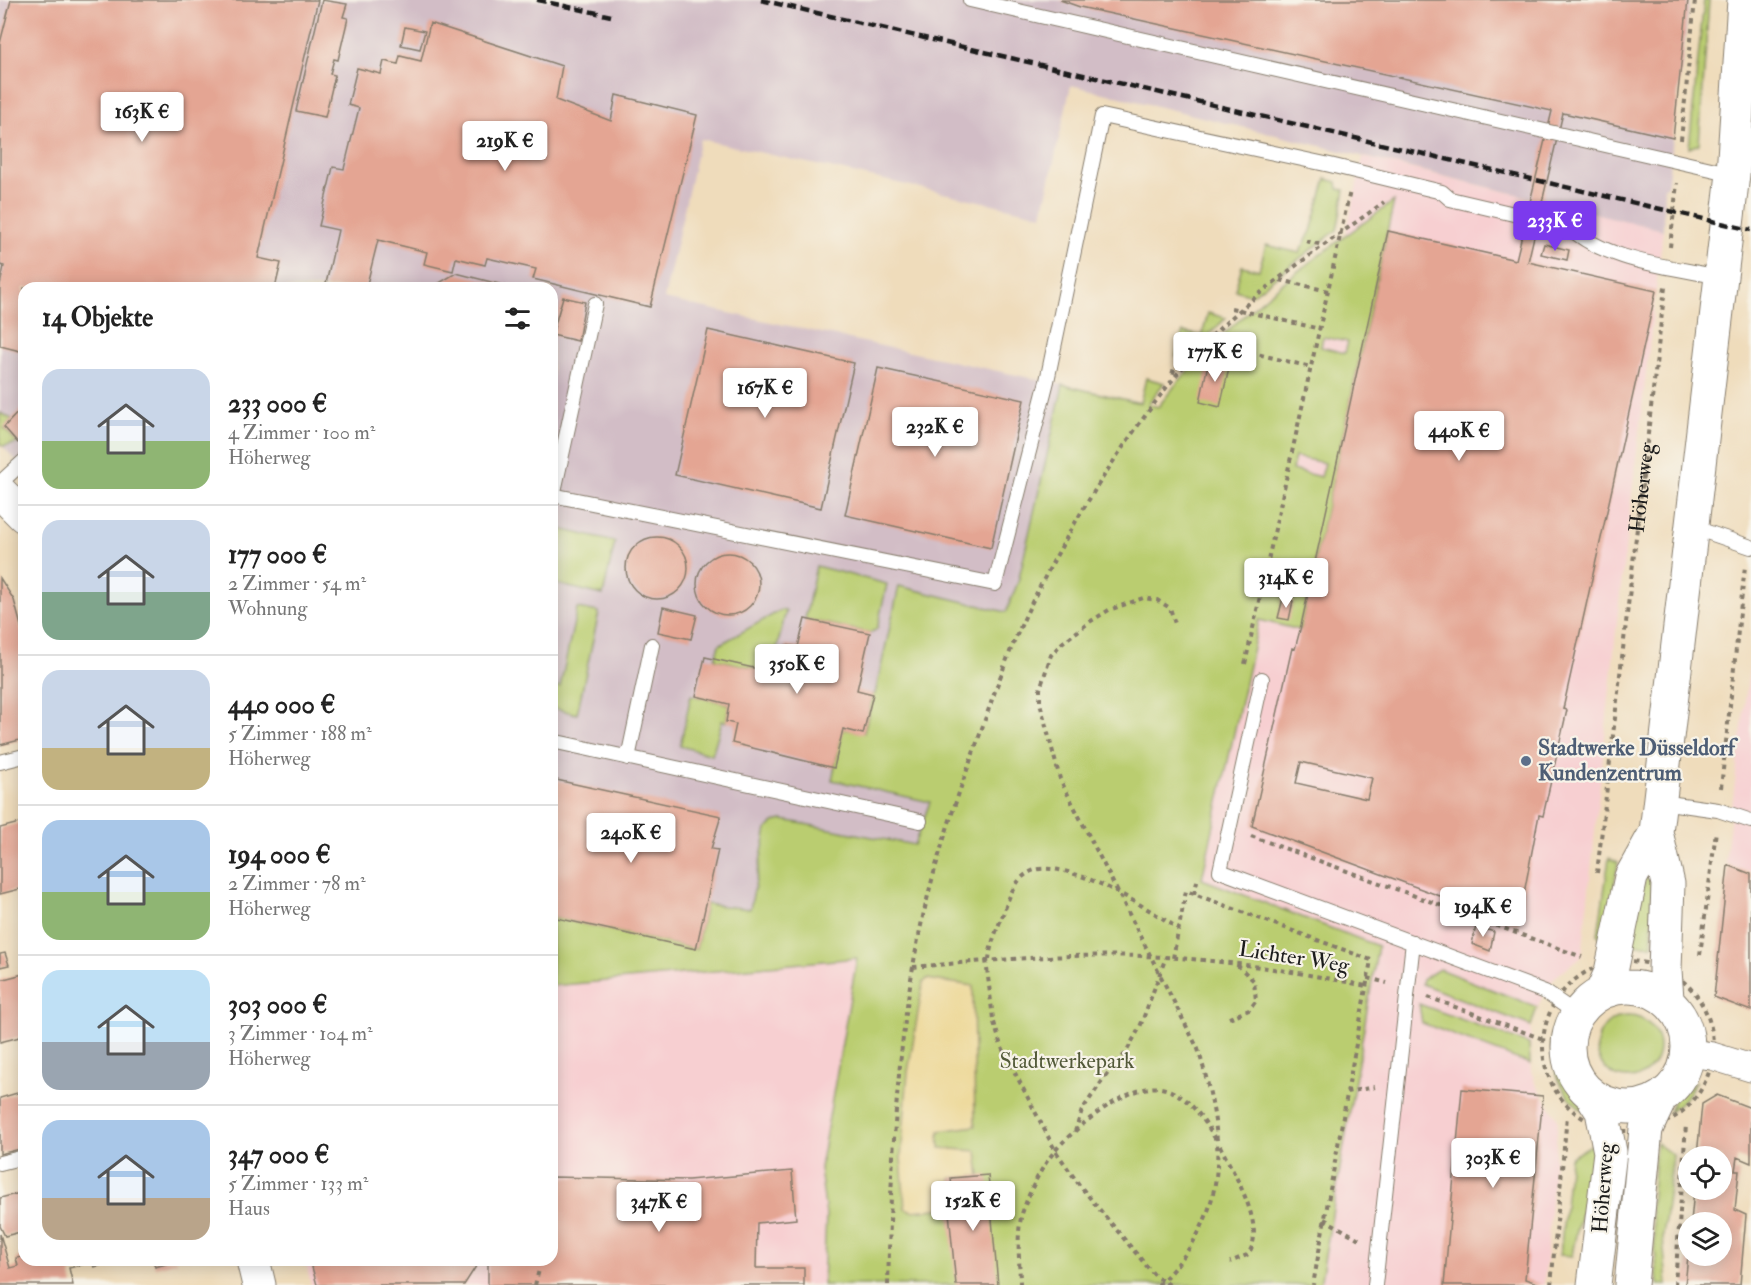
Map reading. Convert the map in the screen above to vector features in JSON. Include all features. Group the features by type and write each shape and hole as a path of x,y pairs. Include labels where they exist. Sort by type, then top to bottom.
{"street":[{"path":"1744,0 1733,174 1719,277 1659,817 1668,884 1665,969 1681,997 1689,1053 1712,1056 1751,1068"},
{"path":"0,492 18,510"},
{"path":"1594,972 1611,972 1631,877 1659,817"},
{"path":"1594,972 1622,986 1635,986 1681,997"},
{"path":"1562,1015 1590,1000 1594,972"},
{"name":"Höherweg","path":"1562,1015 1570,1062 1578,1080 1585,1108 1602,1111 1610,1152 1594,1285"},
{"name":"Höherweg","path":"1631,1285 1646,1129 1673,1103 1669,1092 1682,1074 1689,1053"},
{"path":"1585,1108 1673,1103"},
{"path":"254,1266 259,1285"}],"lane":[{"path":"970,0 1733,174"},
{"path":"558,497 995,584 1047,381 1102,116 1442,192 1450,199 1569,226 1580,237 1615,253 1719,277"},
{"path":"558,473 595,304"},
{"path":"0,483 18,466"},
{"path":"1692,527 1750,546"},
{"path":"628,758 652,645"},
{"path":"1262,679 1220,872 1545,992 1562,1015"},
{"path":"558,742 920,821"},
{"path":"0,762 18,758"},
{"path":"1659,817 1719,810 1751,821"},
{"path":"1375,1285 1413,942"},
{"path":"0,1163 18,1158"}],"path":[{"name":"Höherweg","path":"1596,877 1668,265 1695,0"},
{"path":"1244,669 1351,186"},
{"path":"888,1285 895,1109 913,967 930,887 960,788 1021,628 1069,534 1123,449 1178,373 1242,310 1323,245 1392,195"},
{"path":"1306,241 1323,245"},
{"path":"1280,280 1328,291"},
{"path":"1231,308 1320,329"},
{"path":"1207,342 1311,367"},
{"path":"1171,370 1178,373"},
{"path":"1699,963 1750,546"},
{"path":"1158,1285 1193,1241 1209,1210 1215,1192 1218,1143 1208,1080 1198,1049 1060,779 1040,702 1041,688 1055,649 1091,621 1119,606 1143,598 1157,600 1170,608 1176,627"},
{"path":"1229,828 1587,959 1588,948"},
{"path":"1170,1285 1162,1281 1080,1186 1055,1150 1001,1046 993,1019 987,960 1013,889 1027,874 1047,870 1071,874 1116,890 1179,929"},
{"path":"1194,894 1198,874"},
{"path":"1173,958 1186,891 1371,960 1366,986"},
{"name":"Lichter Weg","path":"913,967 987,960 1150,956 1288,970 1366,986 1323,1218 1313,1285"},
{"path":"1074,1133 1082,1110 1110,1070 1125,1054 1140,1028 1166,957"},
{"path":"1229,1018 1249,1010 1256,1001 1254,981 1235,964"},
{"path":"1368,978 1391,984"},
{"path":"1681,997 1697,984"},
{"path":"1420,994 1543,1039"},
{"path":"1562,1015 1543,1039 1544,1063 1549,1079 1585,1108"},
{"path":"1020,1285 1020,1226 1023,1211 1030,1192 1055,1150 1108,1106 1140,1091 1160,1088 1191,1105 1202,1118 1218,1143 1250,1214 1256,1236 1247,1255 1230,1262"},
{"path":"1673,1103 1675,1285"},
{"name":"Höherweg","path":"1551,1285 1585,1108"},
{"path":"1323,1218 1379,1250"},
{"path":"535,1285 539,1270"}],"shaded area":[{"path":"0,0 1690,0 1667,187 1664,187 1663,230 1071,85 1042,215 700,139 664,299 1063,385 1018,582 888,911 558,985 558,282 18,282 18,462 0,444"},
{"path":"1363,157 1663,230 1618,612 1582,956 1554,978 1537,1007 1531,1026 1530,1064 1535,1083 1558,1119 1544,1285 1320,1285 1378,946 1202,880"},
{"path":"1751,653 1751,872 1725,863"},
{"path":"857,958 820,1168 826,1215 823,1285 311,1285 306,1266 558,1266 558,985"}],"green space":[{"path":"1704,0 1709,0 1699,144 1689,148"},
{"path":"1326,179 1337,182 1338,189 1345,190 1337,230 1252,295 1235,290 1242,266 1259,270 1266,245 1299,253 1311,231"},
{"name":"Stadtwerkepark","path":"1394,201 1300,630 1259,620 1202,879 1378,946 1320,1285 823,1285 826,1215 820,1168 857,958 558,985 558,918 696,949 706,904 750,909 767,829 774,822 783,820 914,845 930,802 832,780 843,729 864,733 899,586 1006,612 1018,582 1063,385 1140,403 1146,378 1164,383 1148,404 1158,407 1210,348 1268,295","holes":["1323,337 1348,342 1345,353 1321,347","1295,457 1325,463 1321,477 1292,470","1270,576 1298,583 1295,599 1266,592"]},
{"path":"1208,313 1226,318 1184,359 1176,356 1183,332 1202,336"},
{"path":"0,413 12,419 4,428 18,443 3,446 0,444"},
{"path":"558,528 615,542 603,595 558,584"},
{"path":"816,566 887,584 877,629 870,633 805,619"},
{"path":"577,608 599,612 577,714 558,709 558,687 560,687"},
{"path":"781,610 786,611 771,672 715,659 719,645"},
{"path":"691,695 729,704 726,722 722,721 712,755 680,746"},
{"path":"1609,858 1618,862 1605,942 1598,935"},
{"path":"1652,875 1652,945 1630,945 1645,877"},
{"path":"1439,969 1537,1007 1531,1026 1422,984 1423,979"},
{"path":"1419,1004 1529,1044 1530,1064 1422,1023"},
{"path":"1628,1016 1640,1018 1650,1025 1657,1035 1659,1047 1657,1059 1650,1069 1640,1076 1628,1078 1616,1076 1606,1069 1599,1059 1597,1047 1599,1035 1606,1025 1616,1018"},
{"path":"1553,1025 1563,1073 1585,1112 1567,1094 1556,1073 1552,1050"},
{"path":"1697,1081 1682,1102 1669,1112 1675,1096"},
{"path":"1596,1142 1572,1256 1560,1255 1570,1158"},
{"path":"1656,1143 1673,1155 1663,1237 1667,1285 1658,1285 1651,1204"}],"sand":[{"path":"927,979 973,986 975,1126 939,1131 940,1148 977,1151 980,1176 951,1178 953,1201 948,1202 949,1208 912,1211 905,1208 901,1158 908,1072 923,983"}],"building":[{"path":"11,0 318,0 258,258 281,263 276,282 18,282 18,350 0,346 0,285 4,266 0,265 0,43"},
{"path":"322,0 347,4 343,17 348,18 338,60 334,59 330,74 335,75 325,117 296,111"},
{"path":"1060,0 1688,0 1673,138 1563,113 1528,262 1656,291 1563,709 1567,710 1543,816 1539,815 1518,925 1252,826 1292,648 1295,649 1300,630 1388,231 1516,260 1552,111 1080,7","holes":["1301,762 1372,778 1367,799 1296,783"]},
{"path":"430,23 562,66 556,100 611,121 616,95 697,115 650,307 558,285 558,282 533,279 536,269 487,258 485,265 456,258 453,271 424,264 427,252 378,240 368,282 326,282 338,230 319,226 333,167 344,169 359,108 348,105 357,68 381,74 384,61 398,64 400,56 421,61"},
{"path":"405,27 425,31 420,49 401,45"},
{"path":"1544,244 1569,250 1567,260 1541,254"},
{"path":"456,273 491,282 441,282"},
{"path":"563,297 585,302 578,341 558,336 558,314"},
{"path":"708,330 854,363 821,508 675,475"},
{"path":"1209,359 1230,364 1220,407 1200,402"},
{"path":"878,368 1024,400 991,548 845,515"},
{"path":"18,412 18,443 4,427"},
{"path":"657,537 674,542 679,546 683,551 688,568 683,585 679,590 674,594 657,599 640,594 635,590 631,585 626,568 631,551 635,546 640,542"},
{"path":"722,553 734,553 750,562 757,572 759,584 757,596 750,606 734,615 722,615 711,610 702,601 697,590 697,578 702,567 711,558"},
{"path":"0,578 14,600 18,615 18,740 0,745"},
{"path":"1283,598 1293,601 1289,620 1278,618"},
{"path":"663,607 697,615 691,639 658,632"},
{"path":"805,619 870,633 857,690 873,694 863,734 843,729 834,768 732,743 736,724 726,722 729,704 696,696 705,657 780,674 786,645 798,647"},
{"path":"558,780 721,816 711,849 718,850 696,949 558,918"},
{"path":"18,823 18,890 0,894 0,828"},
{"path":"1728,865 1751,874 1751,1011 1714,997"},
{"path":"1476,926 1494,932 1490,951 1472,944"},
{"path":"5,953 9,965 0,967 0,954"},
{"path":"18,975 18,1038 0,1042 0,980"},
{"path":"1462,1089 1543,1096 1525,1279 1543,1285 1444,1285"},
{"path":"18,1093 18,1150 0,1154 0,1098"},
{"path":"1717,1095 1751,1108 1751,1163 1737,1157 1735,1171 1739,1171 1735,1210 1746,1215 1740,1285 1685,1285 1687,1266 1732,1266 1732,1212 1692,1212 1693,1200 1732,1200 1732,1146 1698,1146 1702,1104"},
{"path":"792,1171 796,1219 757,1223 756,1268 804,1268 804,1285 488,1285 488,1266 558,1266 558,1177 688,1180"},
{"path":"988,1175 998,1285 956,1285 948,1202 953,1201 951,1178"},
{"path":"18,1194 18,1233 5,1236 0,1226 0,1198"},
{"path":"0,1234 10,1268 77,1266 69,1268 73,1285 0,1285"},
{"path":"312,1266 476,1266 464,1285 317,1285"}],"railway":[{"path":"537,0 611,16"},
{"path":"761,0 1751,230"}],"place":[{"name":"Stadtwerke Düsseldorf Kundenzentrum","path":"1526,761"}]}
